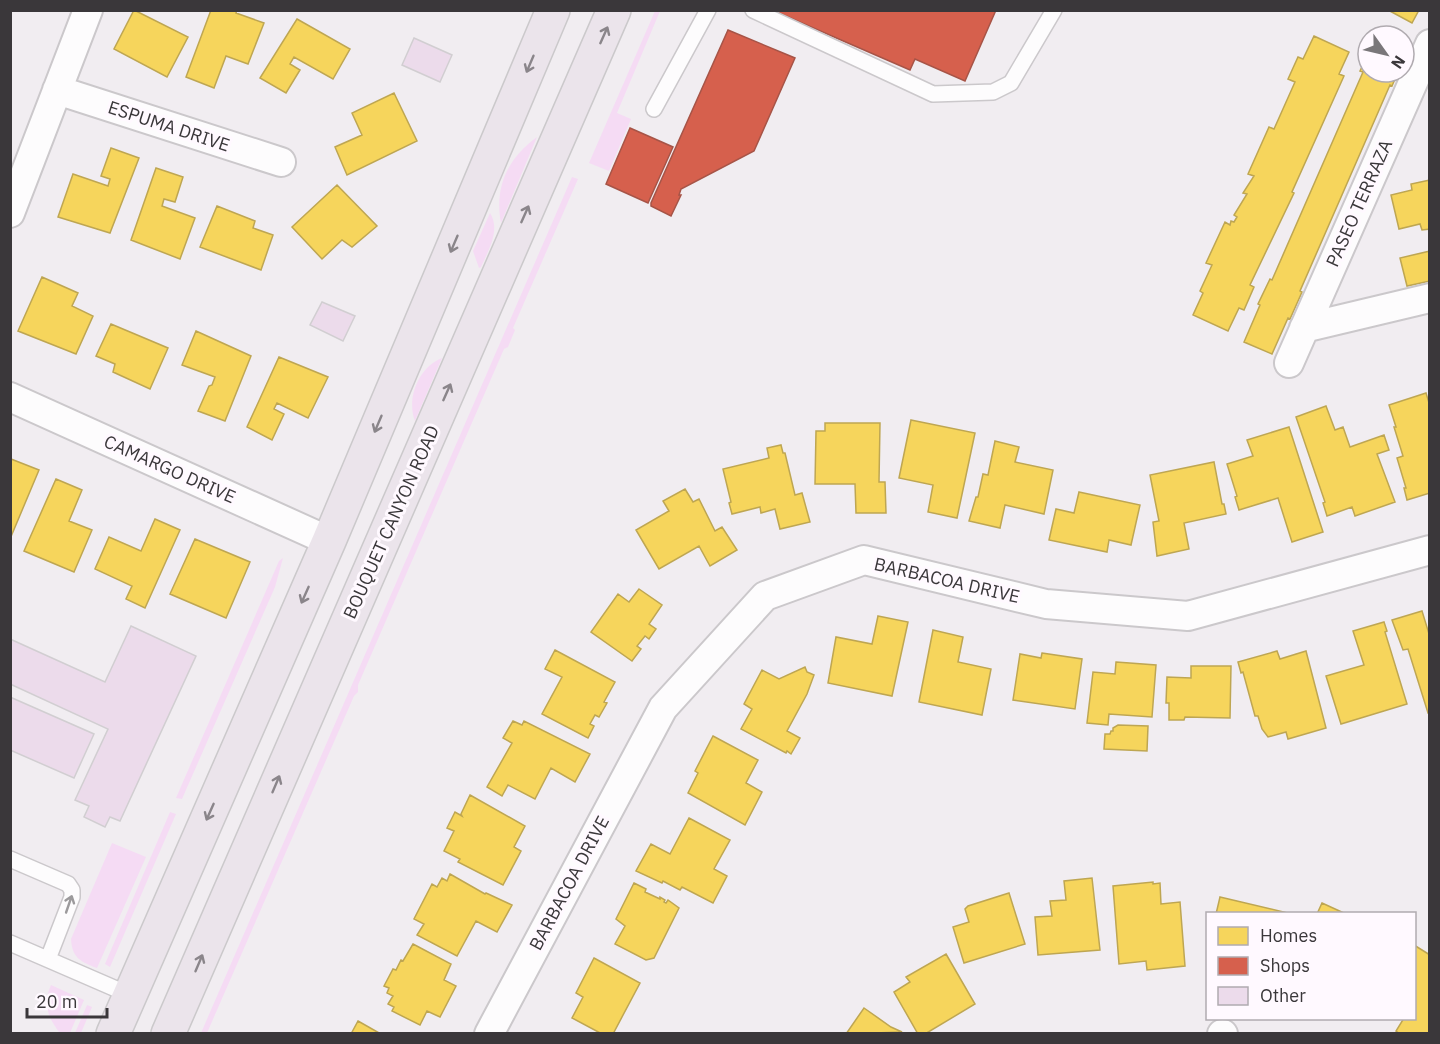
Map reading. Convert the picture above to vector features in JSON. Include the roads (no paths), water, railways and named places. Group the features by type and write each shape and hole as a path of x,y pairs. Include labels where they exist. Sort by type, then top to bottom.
{"main road":[{"path":"113,1034 329,541 553,10"},
{"name":"BOUQUET CANYON ROAD","path":"172,1025 614,10"},
{"path":"329,541 373,561"},
{"path":"130,995 172,1025"}],"street":[{"path":"10,213 88,10"},
{"name":"PASEO TERRAZA","path":"1289,363 1430,44"},
{"name":"ESPUMA DRIVE","path":"57,90 281,162"},
{"path":"1304,328 1430,298"},
{"name":"CAMARGO DRIVE","path":"10,397 329,541"},
{"name":"BARBACOA DRIVE","path":"489,1034 663,708 765,596 864,560 1046,604 1188,616 1430,550"}],"lane":[{"path":"654,109 708,10"},
{"path":"753,10 933,94 993,92 1011,83 1054,10"},
{"path":"10,859 68,884 72,890 72,897 48,959"},
{"path":"10,943 130,995"}]}
